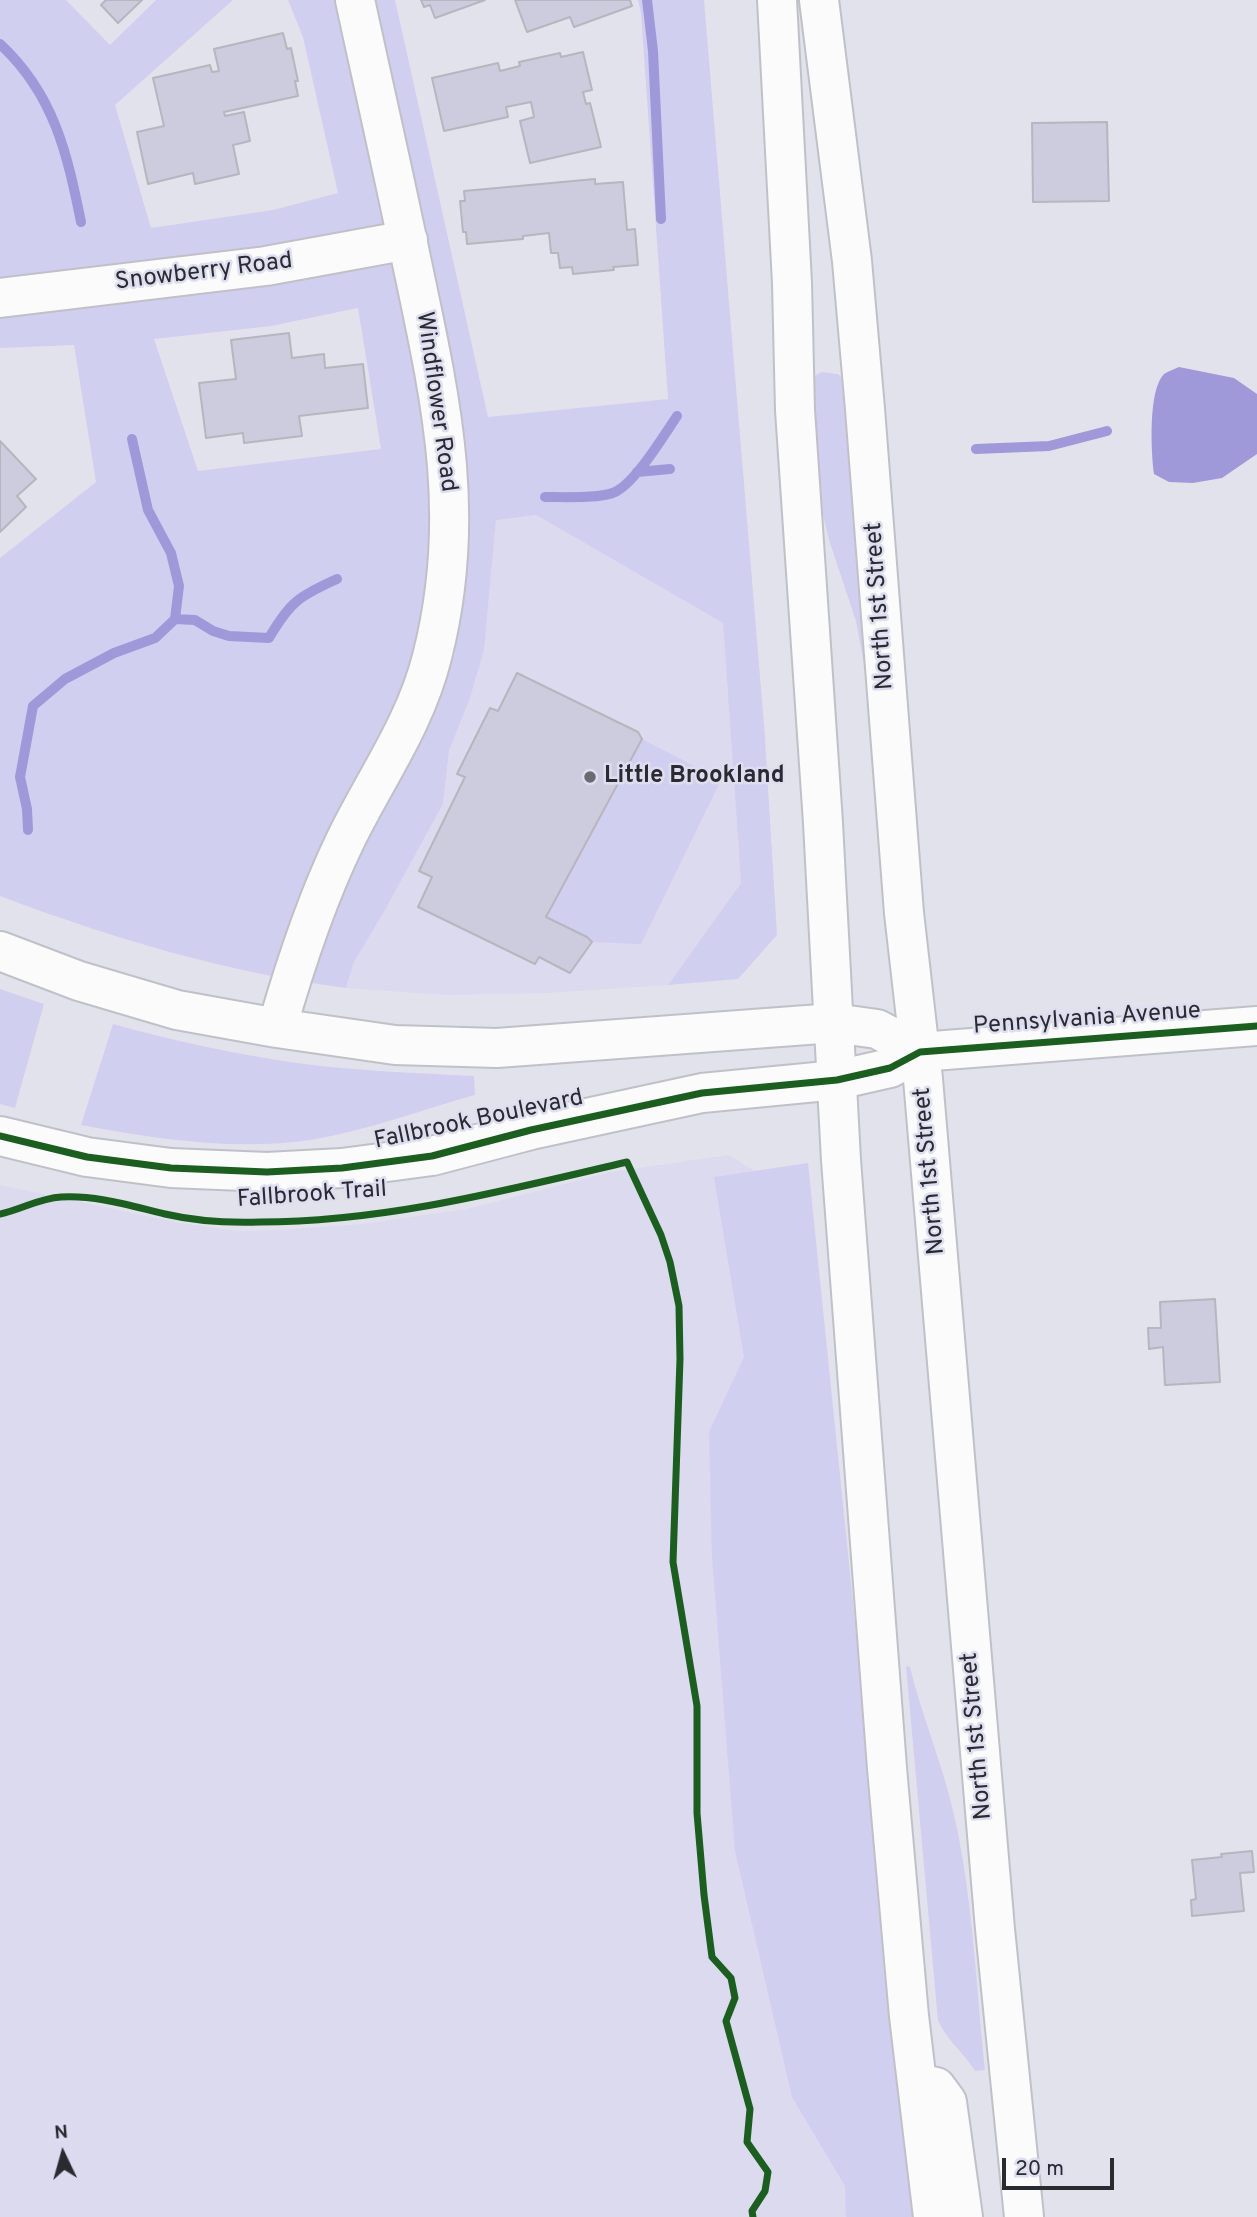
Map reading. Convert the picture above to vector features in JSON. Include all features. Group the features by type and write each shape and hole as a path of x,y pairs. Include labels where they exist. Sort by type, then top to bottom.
{"main road":[{"name":"Windflower Road","path":"277,1028 327,880 346,839 397,749 416,706 432,659 442,612 451,517 436,376 355,0"},
{"path":"777,0 792,283 794,410 822,809 836,1080 886,1754 933,2217"},
{"name":"North 1st Street","path":"819,0 852,261 866,409 904,913 920,1052 992,1902 1024,2217"},
{"name":"Snowberry Road","path":"0,298 266,266 408,240"},
{"path":"0,951 79,981 177,1010 395,1045 497,1048 834,1023 877,1029 920,1052"},
{"name":"Pennsylvania Avenue","path":"920,1052 1257,1026"},
{"name":"Fallbrook Boulevard","path":"0,1136 87,1157 172,1168 267,1172 342,1168 432,1156 531,1130 702,1093 836,1080 890,1068 920,1052"},
{"path":"918,2083 936,2087 947,2102 963,2217"}],"shaded area":[{"path":"0,0 66,0 110,45 156,0 233,0 115,105 151,228 273,210 338,193 303,37 288,0 395,0 488,417 668,399 638,0 704,0 765,737 777,935 738,979 668,985 741,883 723,623 536,515 496,520 484,650 470,698 449,751 443,804 354,962 346,988 257,973 170,952 0,896 0,558 96,482 74,345 0,348","holes":["358,308 381,449 198,471 154,339 271,326"]},
{"path":"1179,367 1234,378 1257,394 1257,454 1222,478 1193,483 1169,482 1154,474 1152,437 1155,393 1164,374"},
{"path":"822,372 838,374 844,380 868,664 864,664 856,621 829,540 820,503 811,381"},
{"name":"Little Brookland","path":"536,515 723,623 741,883 668,985 547,993 446,995 346,988 354,962 443,804 449,751 470,698 484,650 496,519"},
{"path":"642,739 721,780 641,944 592,942 546,917"},
{"path":"0,989 44,1004 15,1108 0,1104"},
{"path":"113,1024 205,1047 297,1063 363,1070 474,1076 475,1095 352,1131 282,1143 195,1142 81,1125"},
{"path":"729,1155 804,1202 882,2217 0,2217 0,1185 180,1223 238,1231 281,1230 362,1224 467,1209 611,1172"},
{"path":"808,1163 916,2217 846,2217 845,2186 792,2097 735,1851 712,1557 709,1432 744,1357 714,1177"},
{"path":"906,1666 910,1667 954,1815 970,1910 985,2070 975,2071 938,2021"}],"building":[{"path":"106,0 142,0 118,23 101,5"},
{"path":"421,0 485,0 435,18 430,5 424,7"},
{"path":"515,0 630,0 632,6 574,27 570,17 527,32"},
{"path":"283,33 287,49 291,48 298,81 295,81 298,96 224,112 225,116 244,112 250,141 233,145 239,174 195,184 193,173 148,184 137,132 164,126 153,78 210,65 212,72 219,71 214,49"},
{"path":"583,52 592,90 583,92 586,104 590,103 601,147 530,163 520,121 534,117 531,102 506,107 508,117 444,131 432,78 498,63 500,71 520,66 519,62 560,53 561,57"},
{"path":"1107,122 1109,201 1033,202 1032,123"},
{"path":"595,179 595,184 623,182 627,230 635,229 638,265 573,274 572,267 560,268 558,253 551,253 549,233 523,236 523,239 467,244 460,201 465,201 464,191"},
{"path":"289,333 292,358 324,354 325,368 363,364 368,408 299,416 302,436 244,443 243,433 206,438 199,383 236,379 231,340"},
{"path":"0,441 36,479 17,496 26,507 0,532"},
{"name":"Little Brookland","path":"517,673 638,732 642,739 546,917 592,942 570,973 539,957 535,964 418,907 432,877 419,871 465,777 457,774 490,708 498,711"},
{"path":"1215,1299 1220,1382 1165,1385 1163,1347 1149,1349 1148,1328 1161,1328 1160,1302"},
{"path":"1252,1851 1254,1872 1240,1873 1244,1911 1192,1916 1191,1900 1196,1899 1192,1860"}],"waterway":[{"path":"647,0 653,51 661,219"},
{"path":"0,44 18,63 46,104 56,126 70,172 81,222"},
{"path":"545,497 591,497 615,492 632,479 677,416"},
{"path":"976,449 1049,446 1107,431"},
{"path":"132,439 148,510 171,553 179,586 175,619"},
{"path":"637,472 670,469"},
{"path":"28,830 27,809 20,777 33,706 65,679 114,653 155,638 175,619 195,620 213,631 229,636 269,638 283,616 297,601 337,579"}],"cycle path":[{"name":"Fallbrook Trail","path":"0,1136 87,1157 171,1168 267,1172 342,1168 432,1156 531,1130 702,1093 837,1080 890,1068 920,1052 1257,1026"},
{"name":"Fallbrook Trail","path":"0,1214 45,1200 74,1197 114,1202 200,1220 307,1221 353,1217 445,1202 627,1162 661,1235 679,1306 680,1359 673,1562 697,1706 697,1813 712,1957 731,1978 735,1998 726,2021 750,2109 747,2142 768,2172 765,2191 752,2211 753,2217"}],"place":[{"name":"Little Brookland","path":"590,777"}]}
